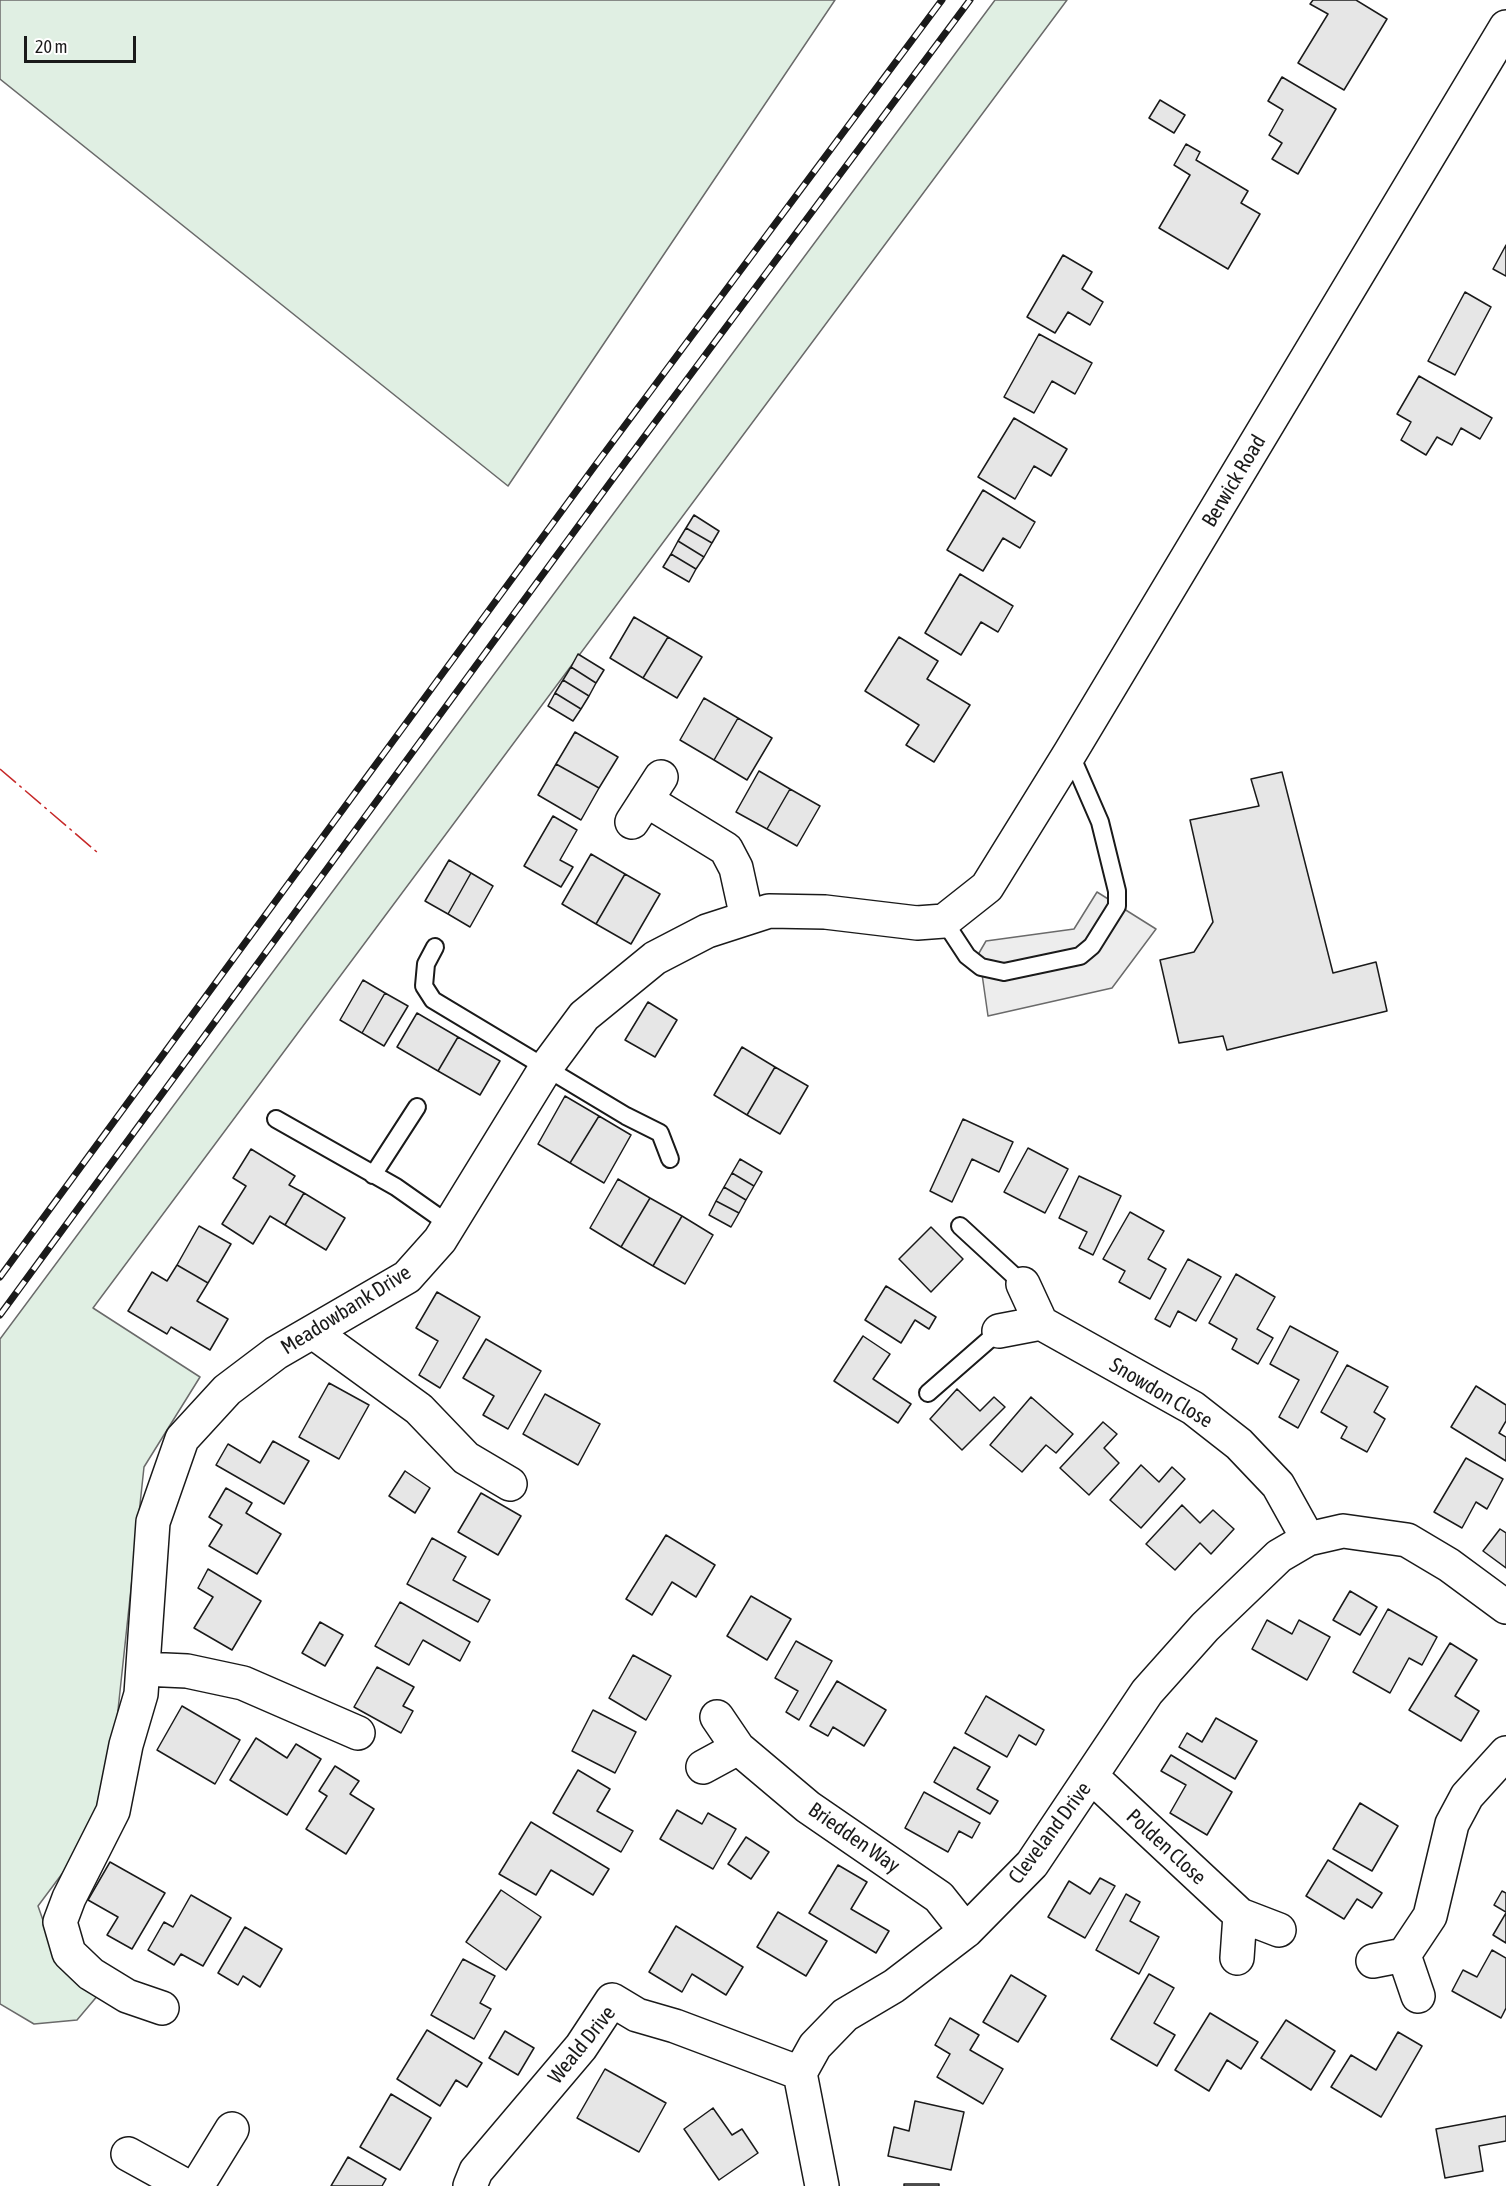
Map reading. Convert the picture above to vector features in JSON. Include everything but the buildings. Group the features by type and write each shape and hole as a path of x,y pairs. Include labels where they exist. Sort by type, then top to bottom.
{"street":[{"name":"Berwick Road","path":"944,921 987,887 1070,753 1506,27"},
{"path":"646,799 726,849 736,868 747,918"},
{"name":"Meadowbank Drive","path":"162,2008 127,1996 91,1974 69,1953 60,1922 69,1898 112,1811 142,1681 153,1522 182,1439 227,1390 276,1353 407,1277 440,1240 547,1066 584,1016 655,958 707,931 769,911 825,912 917,923 944,921"},
{"path":"999,1331 1041,1323 1023,1284"},
{"name":"Snowdon Close","path":"1041,1323 1193,1408 1239,1444 1278,1485 1308,1539"},
{"path":"313,1332 418,1409 466,1458 510,1484"},
{"name":"Cleveland Drive","path":"800,2073 815,2046 845,2014 894,1986 966,1931 1032,1864 1147,1692 1197,1635 1254,1577 1279,1556 1308,1539 1343,1531 1407,1540 1449,1565 1506,1607"},
{"path":"142,1681 187,1671 243,1683 358,1732"},
{"name":"Briedden Way","path":"717,1717 738,1748 808,1807 939,1897 966,1931"},
{"path":"703,1767 738,1748"},
{"path":"1418,1996 1388,1958 1430,1916 1452,1824 1467,1796 1506,1752"},
{"name":"Polden Close","path":"1092,1777 1240,1915 1279,1930"},
{"path":"1237,1958 1240,1915"},
{"name":"Weald Drive","path":"470,2186 476,2171 581,2047 612,2000 637,2015 675,2026 800,2073"},
{"path":"800,2073 822,2186"},
{"path":"197,2186 232,2129"},
{"path":"128,2154 186,2186"}],"lane":[{"path":"944,921 967,956 981,967 1004,972 1080,956 1092,946 1117,906 1117,891 1100,822 1070,753"},
{"path":"435,947 426,964 424,986 433,1000 547,1066 626,1116 660,1133 670,1160"},
{"path":"374,1174 417,1107"},
{"path":"276,1119 396,1187 450,1225"},
{"path":"960,1226 1023,1284"},
{"path":"928,1393 999,1331"}],"green space":[{"path":"0,0 835,0 508,486 0,79"},
{"path":"995,0 1067,0 93,1308 200,1377 144,1467 115,1738 88,1839 38,1906 58,1963 99,1994 77,2020 34,2024 0,2004 0,1339"}],"shaded area":[{"path":"1097,892 1156,929 1112,988 988,1016 979,953 986,941 1074,929"}],"railway":[{"path":"0,1277 594,467 942,0"},
{"path":"0,1315 612,480 970,0"}],"power":[{"path":"0,769 98,853"}]}
